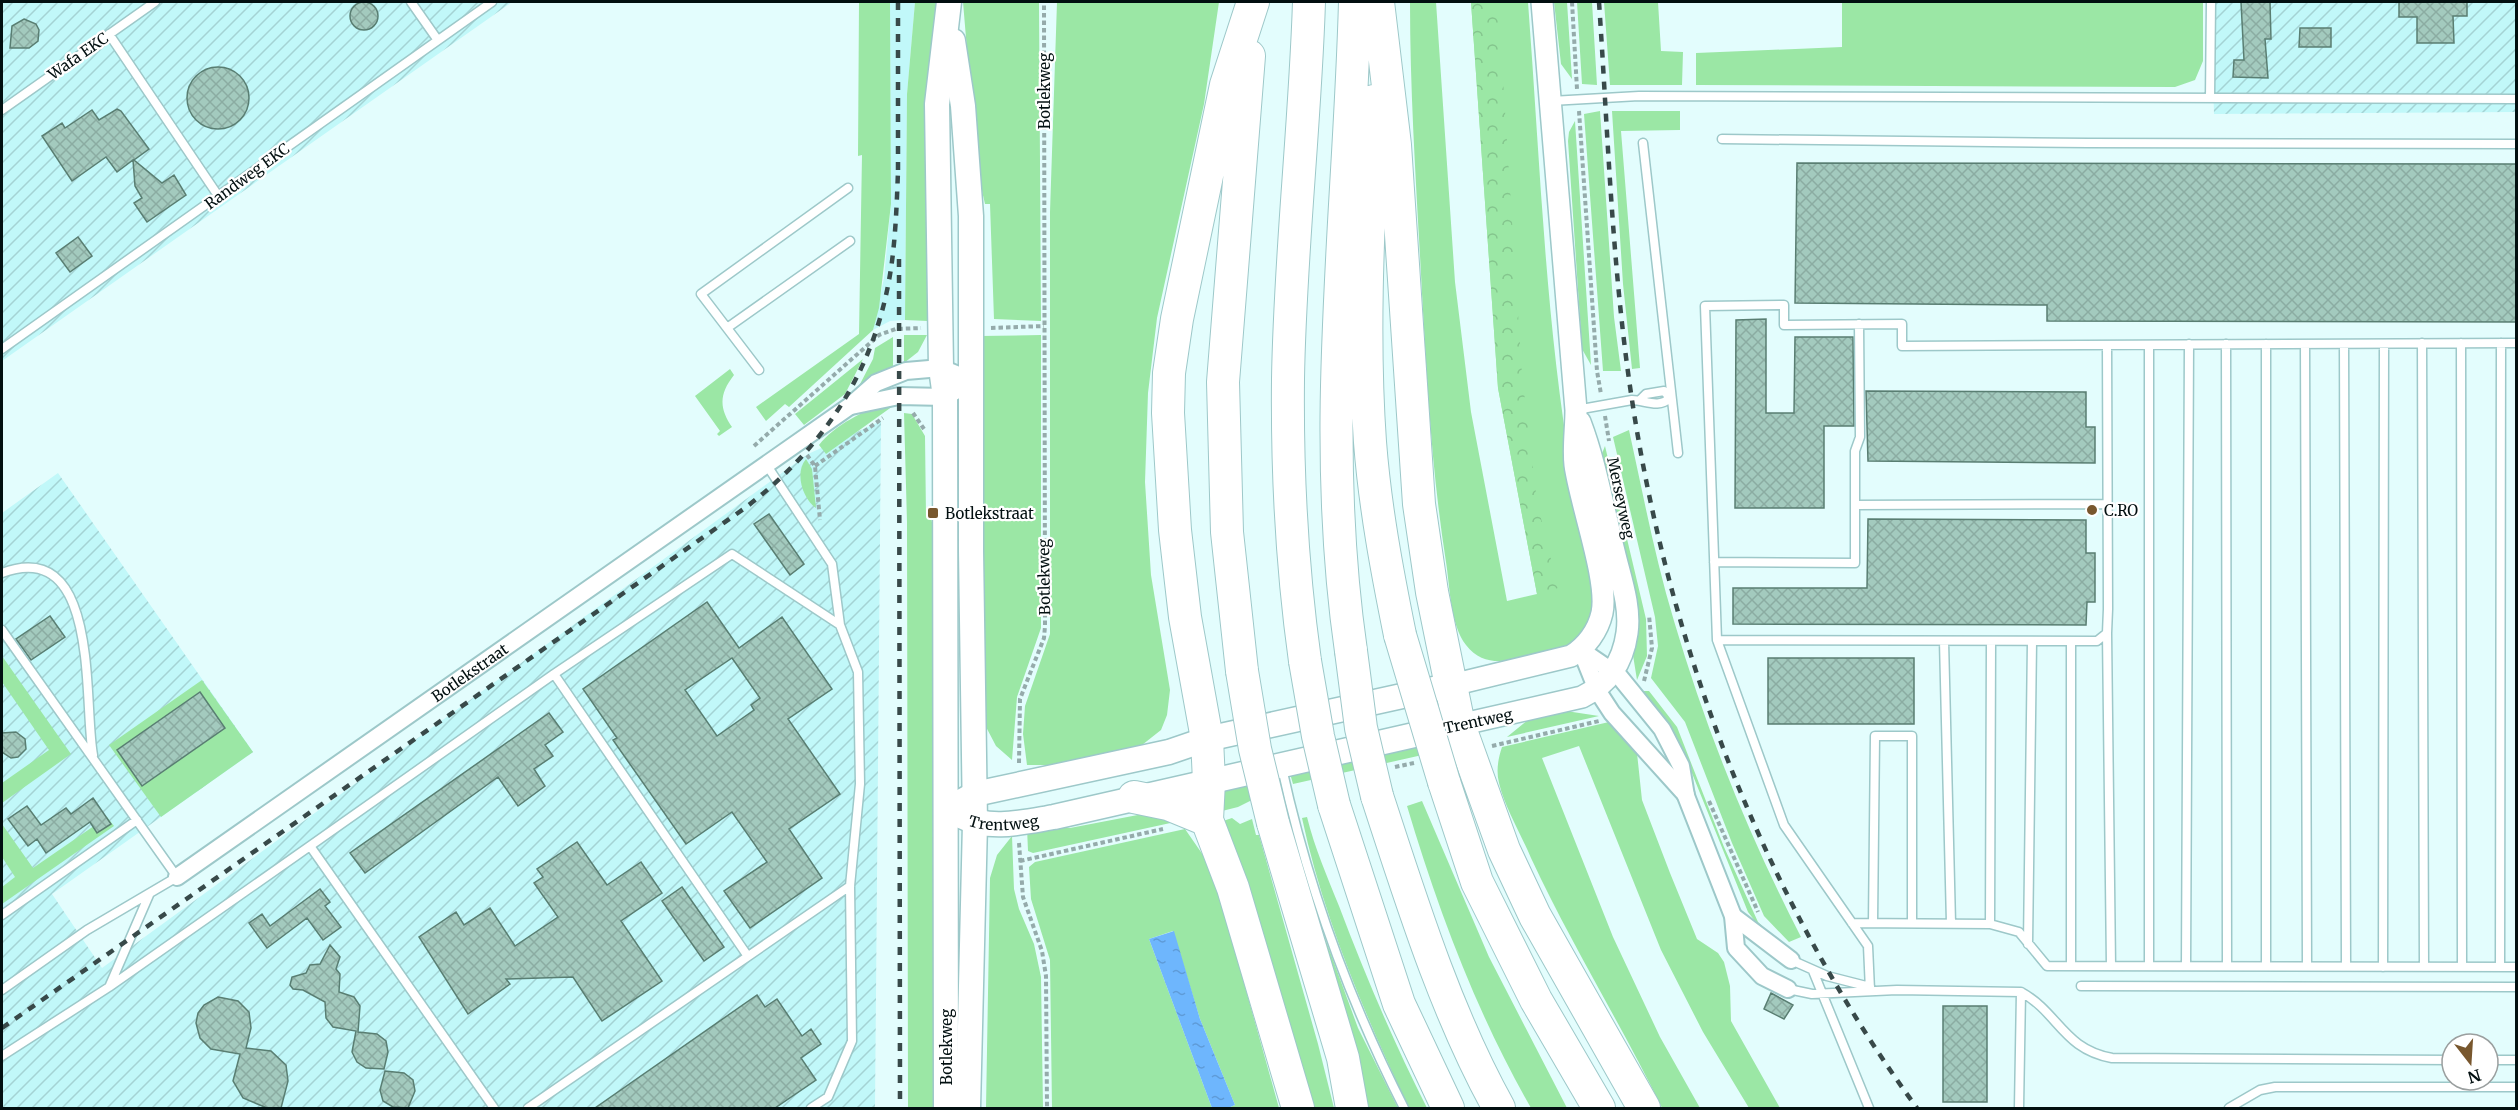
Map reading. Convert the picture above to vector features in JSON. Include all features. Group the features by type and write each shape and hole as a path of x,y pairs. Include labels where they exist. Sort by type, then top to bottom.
{"highway":[{"path":"1253,2 1224,382 1227,532 1247,710 1273,823 1343,1058 1352,1108"},
{"path":"1253,2 1226,85 1177,319 1168,388 1180,573 1186,628 1207,739 1209,781 1207,820 1233,888 1298,1108"},
{"path":"1309,2 1288,377 1290,518 1296,599 1318,736 1334,805 1399,1004 1448,1108"},
{"path":"1355,2 1337,330 1335,439 1338,537 1361,728 1377,796 1415,910 1448,997 1499,1108"},
{"path":"1378,2 1367,298 1368,414 1377,513 1400,635 1477,882 1536,1000 1599,1108"},
{"path":"1378,2 1395,145 1419,504 1432,592 1459,725 1504,850 1535,916 1644,1108"},
{"path":"1134,797 1167,804 1207,820"}],"main road":[{"name":"Botlekweg","path":"946,1108 945,397 941,368 937,104 949,8"},
{"name":"Botlekweg","path":"949,8 963,106 971,216 973,381 970,551 975,823 968,1108"},
{"name":"Trentweg","path":"946,808 975,794 1168,752 1207,739 1452,685"},
{"name":"Trentweg","path":"946,808 975,823 1019,823 1281,765 1403,735 1459,725"}],"street":[{"name":"Merseyweg","path":"1542,2 1576,410 1575,463 1603,597 1600,623 1581,650"},
{"name":"Botlekstraat","path":"177,877 850,406 876,383 906,371 941,368 973,381"},
{"path":"945,397 973,381"},
{"name":"Botlekstraat","path":"850,406 899,396 945,397"},
{"name":"Merseyweg","path":"1576,410 1594,460 1628,615 1623,651 1613,672 1597,690"},
{"name":"Trentweg","path":"1452,685 1561,660 1581,650"},
{"path":"1581,650 1613,672 1662,729 1681,766 1686,796 1733,916 1736,948 1762,976 1788,989"},
{"path":"1581,650 1597,690 1612,713 1686,796"},
{"name":"Trentweg","path":"1459,725 1568,702 1597,690"},
{"path":"1733,916 1791,960"}],"lane":[{"name":"Wafa EKC","path":"2,110 155,2"},
{"path":"411,2 437,39"},
{"name":"Randweg EKC","path":"2,349 492,2"},
{"path":"2210,97 2211,2"},
{"path":"109,34 219,197"},
{"path":"1550,101 1639,96 2517,99"},
{"path":"1722,139 2517,144"},
{"path":"1643,143 1678,453"},
{"path":"759,370 701,294 849,188"},
{"path":"727,328 850,241"},
{"path":"1870,989 1868,946 1784,825 1717,640 1705,306 1784,306 1784,325 1902,324 1902,346 2517,343"},
{"path":"1714,562 1855,562 1855,451 1860,437 1859,324"},
{"path":"2422,343 2424,967"},
{"path":"2461,343 2462,967"},
{"path":"2500,967 2501,343"},
{"path":"2226,344 2227,966"},
{"path":"2265,344 2266,966"},
{"path":"2305,344 2307,966"},
{"path":"2344,344 2346,966"},
{"path":"2383,967 2384,344"},
{"path":"2107,345 2110,966"},
{"path":"2149,345 2149,966"},
{"path":"2186,966 2189,345"},
{"path":"1576,410 1640,400 1648,405 1666,402 1670,398"},
{"path":"766,464 832,564 840,625 858,672 860,784 850,886 852,1041 828,1097 811,1108"},
{"path":"1855,505 2108,504"},
{"path":"2,1056 109,987 554,674 732,554 840,625"},
{"path":"2,573 18,567 39,568 59,582 70,596 83,633 88,733 93,759"},
{"path":"2,630 177,877 87,930 2,990"},
{"path":"1717,640 2071,643 2097,641 2107,633"},
{"path":"1944,641 1951,923"},
{"path":"1990,924 1991,642"},
{"path":"2028,944 2032,642"},
{"path":"2071,643 2071,966"},
{"path":"554,674 747,955"},
{"path":"1873,923 1875,736 1912,736 1912,923"},
{"path":"1281,765 1302,854 1327,930 1348,988 1404,1108"},
{"path":"2,915 137,820"},
{"path":"310,846 494,1108"},
{"path":"528,1108 850,886"},
{"path":"109,987 149,895"},
{"path":"1852,923 1990,924 2019,932 2047,966 2517,967"},
{"path":"1791,960 1813,970 1870,989"},
{"path":"1813,970 1869,1108"},
{"path":"2081,986 2517,987"},
{"path":"1788,989 1821,994 1870,989 2021,992 2032,998 2081,1049 2112,1058 2440,1060"},
{"path":"2019,1108 2021,992"},
{"path":"2500,1060 2517,1060"},
{"path":"2229,1108 2260,1090 2275,1087 2517,1087"}],"path":[{"name":"Botlekweg","path":"1019,784 1020,699 1044,638 1045,626 1044,2"},
{"name":"Merseyweg","path":"1572,2 1597,371 1609,442"},
{"path":"907,410 915,413 927,434"},
{"path":"815,466 890,414"},
{"path":"783,420 815,466 820,548"},
{"path":"1647,608 1653,638 1645,680 1652,689"},
{"path":"1706,794 1762,920"},
{"path":"1019,823 1023,897 1042,951 1046,976 1047,1108"}],"shaded area":[{"path":"2,2 512,2 2,361"},
{"path":"890,2 915,2 907,94 905,320 890,321 873,330 884,278 891,204"},
{"path":"2211,2 2516,2 2516,112 2214,114"},
{"path":"881,421 875,1108 2,1108 2,513 58,473 253,752 52,894 102,968 808,454"}],"green space":[{"path":"859,2 890,2 891,204 879,308 873,330 789,407 785,404 766,421 756,407 859,334 862,155 858,156"},
{"path":"915,2 938,2 928,87 928,321 905,320 907,94"},
{"path":"963,2 1039,2 1041,321 994,319 990,204 985,204 977,169"},
{"path":"1057,2 1219,2 1204,104 1157,318 1148,393 1145,482 1151,575 1170,690 1167,715 1161,730 1142,745 1052,765 1027,765 1023,734 1025,706 1050,634 1050,212"},
{"path":"1410,2 1436,2 1455,282 1471,412 1507,601 1537,594 1498,388 1471,2 1528,2 1544,239 1555,358 1572,476 1589,554 1593,595 1591,613 1585,629 1575,641 1553,651 1512,660 1487,660 1473,652 1461,636 1452,605 1437,495 1428,394 1414,148"},
{"path":"1471,2 1498,2 1522,375 1537,502 1558,588 1537,594 1498,388"},
{"path":"1554,2 1567,2 1572,79 1561,64"},
{"path":"1577,2 1592,2 1597,85 1582,84"},
{"path":"1604,2 1658,2 1661,51 1683,52 1682,85 1610,85"},
{"path":"1842,2 2203,2 2203,61 2195,80 2175,87 1696,85 1696,53 1842,47"},
{"path":"1600,111 1614,317 1621,371 1603,371 1584,114"},
{"path":"1612,111 1680,111 1680,130 1621,131 1640,368 1632,369 1623,284"},
{"path":"1575,121 1591,365 1582,349 1568,141 1569,132"},
{"path":"904,335 927,335 918,352 904,363"},
{"path":"1041,335 1041,628 1017,697 1012,760 996,746 985,725 980,336"},
{"path":"893,337 893,366 859,386 873,359 875,348"},
{"path":"863,359 845,394 804,425 795,414"},
{"path":"730,369 734,375 726,388 722,401 725,414 732,427 719,436 717,434 720,431 695,396"},
{"path":"889,403 893,406 826,454 819,445 833,431 851,419"},
{"path":"904,413 912,414 925,436 926,516 931,517 939,560 939,1108 908,1108 907,522"},
{"path":"1629,430 1661,574 1674,621 1700,702 1730,782 1801,937 1789,942 1764,916 1732,843 1685,722 1651,678 1658,646 1655,617 1613,437"},
{"path":"1605,446 1646,619 1647,656 1637,680 1601,456"},
{"path":"806,459 812,469 816,508 807,499 800,478 802,465"},
{"path":"2,656 71,754 2,803 2,783 49,750 2,682"},
{"path":"202,680 253,752 161,817 109,745"},
{"path":"1643,691 1649,691 1677,727 1724,847 1758,922 1778,941 1758,925 1748,912 1681,746 1669,725"},
{"path":"1566,711 1599,716 1507,737 1528,720"},
{"path":"1609,722 1637,753 1642,800 1670,873 1697,939 1718,953 1724,962 1730,986 1731,1021 1780,1108 1749,1108 1703,1032 1661,950 1579,746 1542,758 1613,937 1660,1037 1700,1108 1662,1108 1546,890 1509,811 1498,778 1499,756 1502,747"},
{"path":"1450,735 1458,747 1293,784 1289,770"},
{"path":"1273,774 1272,790 1238,807 1222,811 1221,795 1226,784"},
{"path":"1422,801 1489,957 1567,1108 1531,1108 1493,1036 1460,961 1407,806"},
{"path":"1143,814 1175,822 1033,853 1028,851 1027,828 1039,825 1070,828"},
{"path":"107,817 114,826 2,904 2,887 15,877 2,857 2,824 33,868"},
{"path":"1307,817 1322,862 1370,983 1427,1108 1409,1108 1362,1003 1334,930 1311,855 1302,818"},
{"path":"1232,818 1240,824 1252,819 1256,835 1259,835 1334,1108 1305,1108 1223,821"},
{"path":"1185,829 1203,855 1218,890 1279,1108 1228,1108 1235,1105 1200,1019 1173,931 1149,939 1212,1108 1052,1108 1050,960 1031,899 1029,867 1035,862"},
{"path":"1012,836 1014,889 1019,909 1034,944 1041,977 1043,1108 986,1108 990,878 997,855"},
{"path":"1307,889 1358,1028 1398,1108 1359,1108"}],"water":[{"path":"1174,931 1200,1019 1235,1105 1228,1108 1212,1108 1149,939"}],"building":[{"path":"364,2 374,6 378,16 374,26 364,30 354,26 350,16 354,6"},
{"path":"2241,2 2270,2 2271,39 2265,39 2268,78 2233,77 2234,60 2244,60"},
{"path":"2399,2 2467,2 2467,16 2453,16 2454,43 2417,43 2417,17 2399,17"},
{"path":"24,19 36,24 39,30 38,41 29,48 10,48 12,26"},
{"path":"2300,28 2331,28 2331,47 2299,47"},
{"path":"218,67 240,76 249,98 240,120 218,129 196,120 187,98 196,76"},
{"path":"117,109 121,111 149,149 134,160 162,183 174,175 186,195 147,222 134,203 142,198 135,186 133,160 117,172 106,157 72,181 42,136 62,123 65,128 92,110 99,120"},
{"path":"1797,163 2517,164 2517,322 2047,321 2047,305 1795,303"},
{"path":"78,237 92,256 70,272 56,253"},
{"path":"1766,319 1766,413 1794,413 1795,337 1853,337 1854,426 1824,426 1824,508 1735,508 1736,320"},
{"path":"1866,391 2086,392 2086,427 2095,427 2095,463 1868,461"},
{"path":"769,514 804,564 790,575 754,524"},
{"path":"1868,519 2086,520 2086,553 2095,553 2095,602 2087,602 2086,625 1733,624 1733,588 1867,588"},
{"path":"707,602 739,648 782,617 832,689 788,719 840,794 789,829 822,878 750,928 724,891 767,862 732,812 686,844 613,740 617,738 583,689","holes":["732,658 760,698 751,705 754,710 717,736 685,690"]},
{"path":"50,616 65,637 31,660 16,639"},
{"path":"1768,658 1914,658 1914,724 1768,724"},
{"path":"200,692 225,728 142,786 117,750"},
{"path":"549,713 563,732 545,745 553,756 534,769 545,786 518,806 498,777 365,873 350,853"},
{"path":"16,732 25,739 26,749 18,757 11,758 2,752 2,733"},
{"path":"93,798 111,824 97,833 90,822 46,853 37,839 28,846 8,819 27,806 41,825 66,808 71,814"},
{"path":"577,842 607,885 641,862 662,893 621,921 662,981 602,1021 573,977 506,979 510,984 468,1014 419,937 456,912 464,925 490,908 515,946 558,917 534,883 543,877 537,869"},
{"path":"682,887 724,947 704,961 662,901"},
{"path":"320,889 330,902 325,906 341,927 323,940 307,918 267,948 249,923 262,914 270,926"},
{"path":"330,945 340,957 336,969 340,974 339,992 354,997 360,1006 358,1032 377,1034 386,1041 388,1052 384,1069 366,1068 357,1062 352,1052 356,1031 333,1027 326,1018 325,1002 303,990 293,989 290,985 292,977 306,973 310,965 320,964"},
{"path":"1771,993 1793,1005 1784,1019 1764,1009"},
{"path":"757,995 765,1007 777,999 802,1036 811,1029 821,1044 801,1058 816,1080 775,1108 595,1108"},
{"path":"218,997 238,1001 249,1012 251,1028 246,1048 271,1051 286,1065 288,1081 281,1108 267,1108 243,1098 233,1081 240,1054 211,1049 200,1038 196,1023 198,1013 204,1005"},
{"path":"1943,1006 1987,1006 1987,1102 1943,1102"},
{"path":"385,1071 404,1073 413,1080 415,1091 408,1108 393,1107 383,1101 380,1090"}],"railway":[{"path":"898,2 898,178"},
{"path":"1599,2 1611,201 1625,351 1649,494 1671,588 1699,680 1732,771 1770,860 1814,946 1863,1029 1917,1108"},
{"path":"2,1028 745,508 775,483 826,427 863,364 877,329 887,292 893,253 898,171"},
{"path":"899,259 900,1108"}],"place":[{"name":"C.RO","path":"2092,510"},
{"name":"Botlekstraat","path":"933,513"}]}
